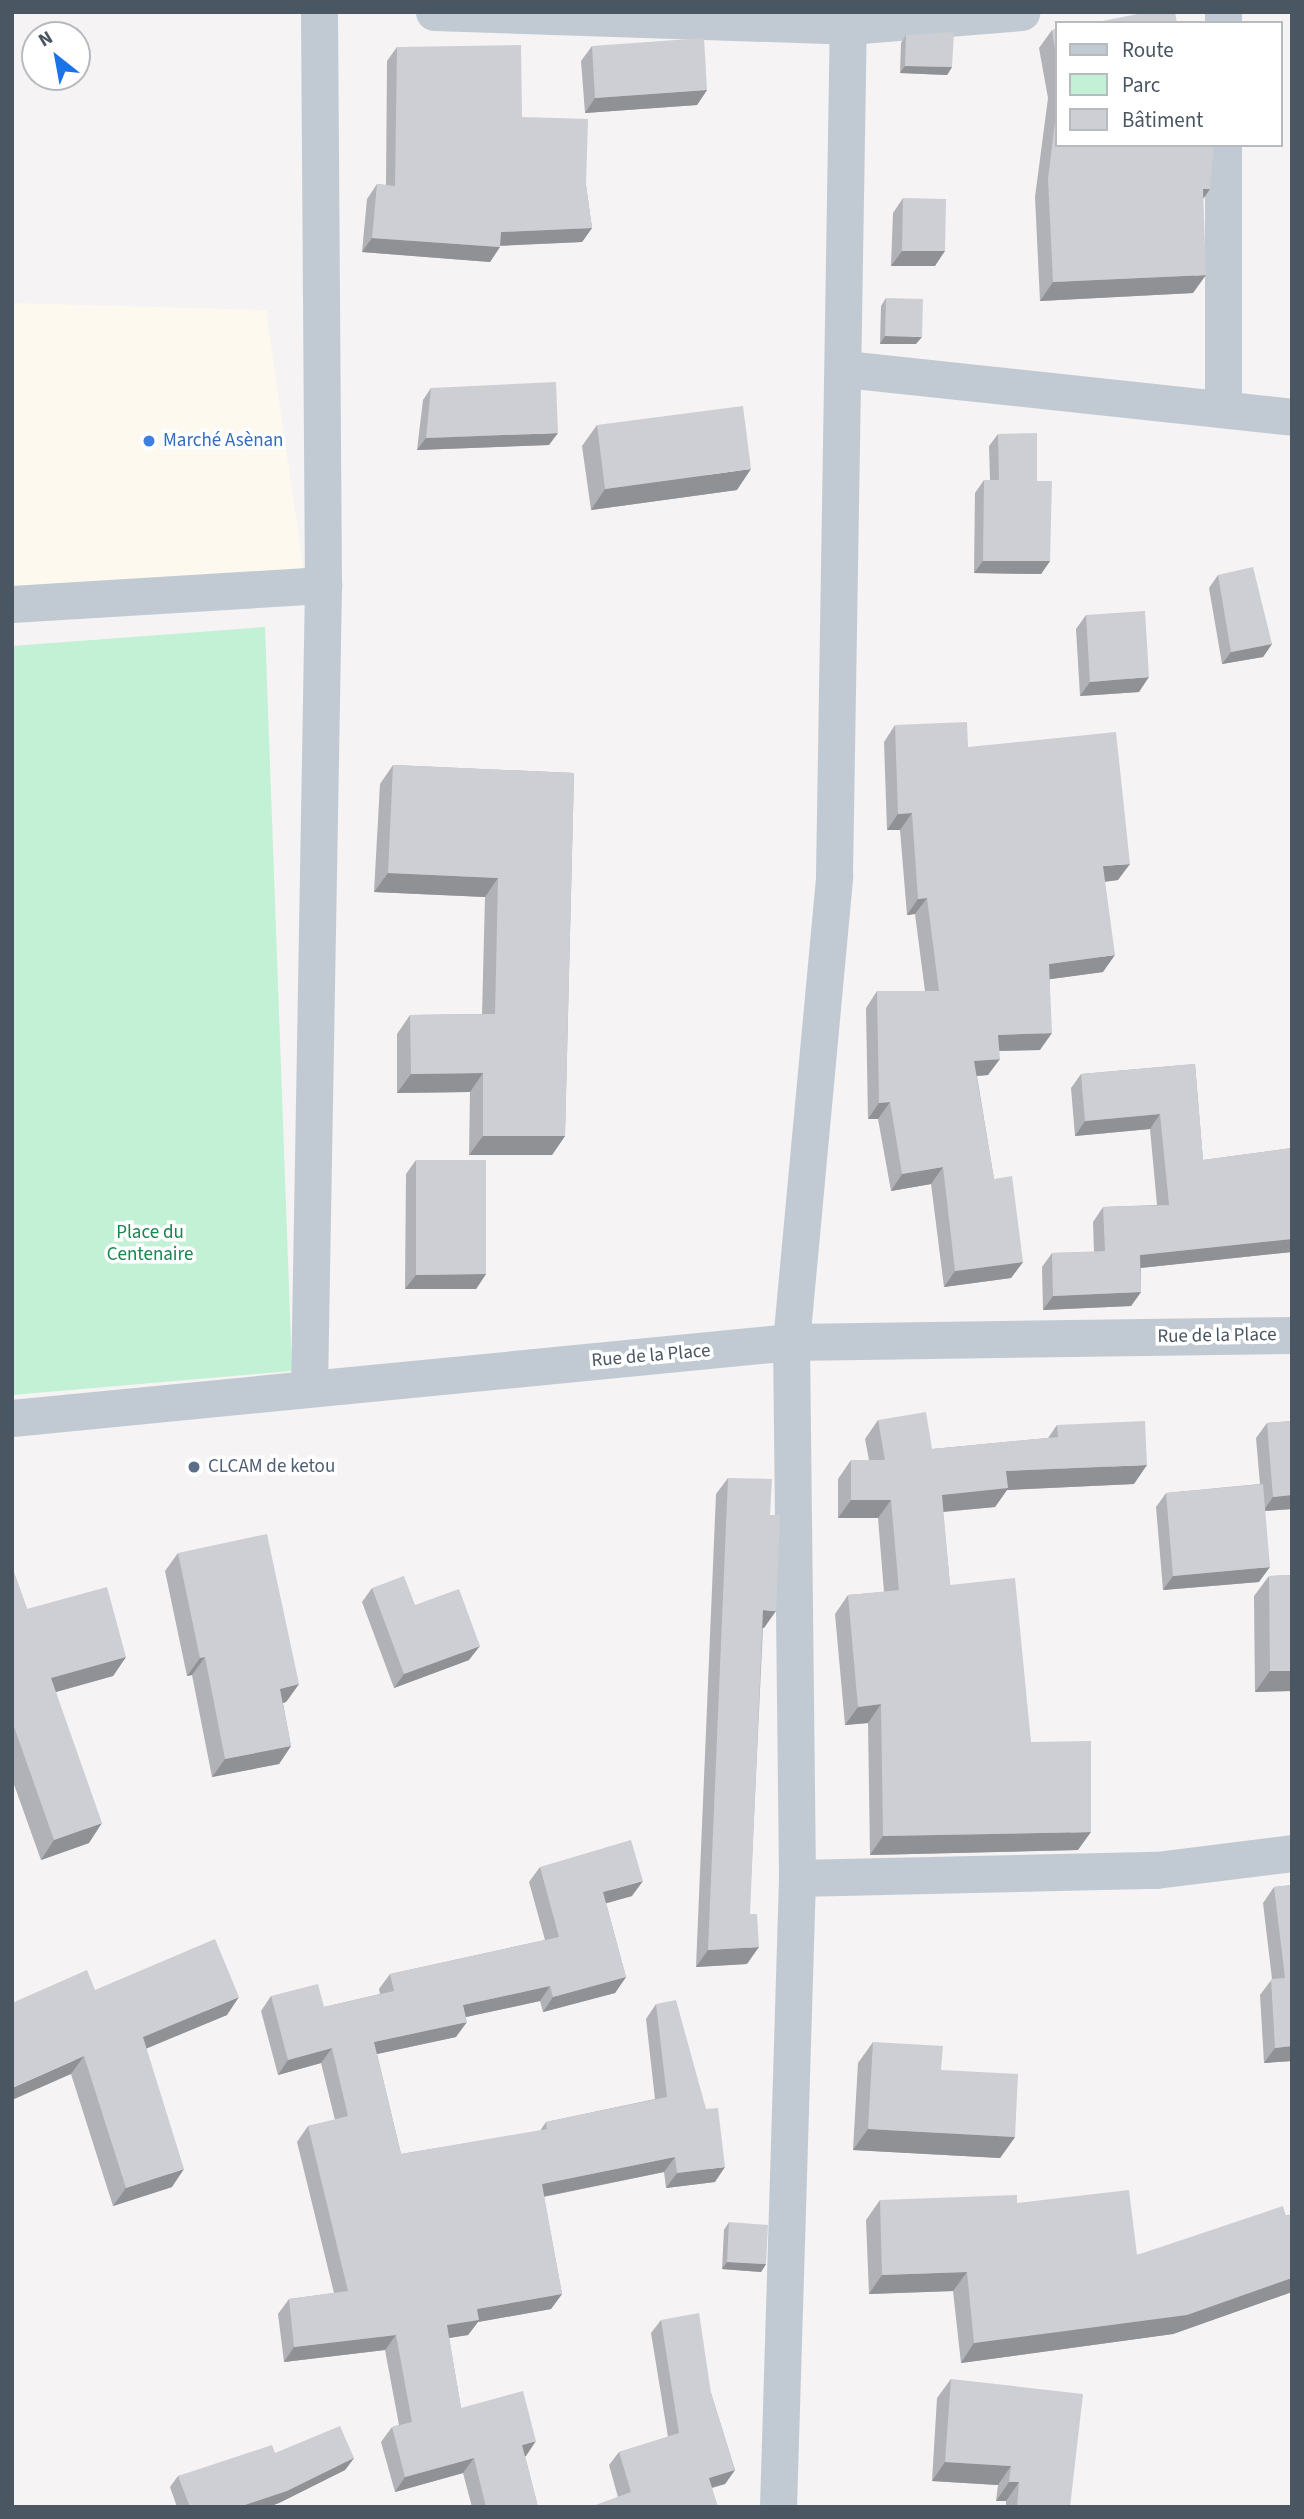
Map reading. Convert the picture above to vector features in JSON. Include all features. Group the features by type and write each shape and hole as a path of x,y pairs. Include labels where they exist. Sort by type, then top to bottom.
{"street":[{"path":"309,1388 323,585 319,12"},
{"path":"434,12 848,19 1021,12"},
{"path":"778,2507 797,1878 792,1342 834,875 845,369 848,19"},
{"path":"1223,147 1223,406"},
{"path":"845,369 1223,406 1292,417"},
{"path":"12,604 323,585"},
{"name":"Rue de la Place","path":"12,1418 792,1342 1292,1335"},
{"path":"797,1878 1156,1870 1292,1853"}],"shaded area":[{"name":"Marché Asènan","path":"12,303 266,310 304,573 12,594"}],"green space":[{"name":"Place du Centenaire","path":"265,627 292,1371 12,1395 12,646"}],"building":[{"path":"1148,12 1175,12 1177,21 1102,21"},
{"path":"1056,29 1056,56 1052,30"},
{"path":"954,32 952,67 905,66 906,35"},
{"path":"704,38 707,90 595,98 592,46"},
{"path":"521,45 522,117 588,119 586,185 592,228 501,232 500,247 372,238 377,184 395,186 397,47"},
{"path":"1056,113 1056,147 1214,147 1210,189 1203,189 1206,275 1053,282 1048,179"},
{"path":"903,198 946,199 945,251 902,251"},
{"path":"886,298 923,299 922,337 885,336"},
{"path":"556,382 558,433 426,438 431,388"},
{"path":"743,406 751,469 605,489 597,425"},
{"path":"1037,433 1037,481 1052,481 1050,561 983,561 984,480 999,480 998,434"},
{"path":"1253,567 1272,644 1231,652 1218,575"},
{"path":"1145,611 1149,677 1090,682 1086,615"},
{"path":"967,722 968,747 1116,732 1130,864 1103,866 1115,955 1049,964 1052,1033 998,1035 1000,1059 974,1061 994,1179 1012,1176 1023,1262 955,1271 943,1167 902,1174 890,1102 879,1103 877,991 939,991 927,898 918,899 912,813 898,814 895,725"},
{"path":"393,765 574,773 565,1136 483,1136 483,1073 411,1074 410,1015 495,1014 498,878 388,873"},
{"path":"1195,1064 1203,1160 1292,1148 1292,1239 1140,1255 1141,1292 1053,1296 1052,1253 1105,1251 1103,1207 1169,1205 1160,1114 1085,1121 1081,1074"},
{"path":"416,1160 486,1160 486,1274 416,1275"},
{"path":"926,1412 932,1449 1058,1437 1057,1425 1145,1421 1147,1465 1006,1471 1008,1488 942,1495 950,1585 1015,1578 1031,1742 1091,1741 1091,1832 883,1836 881,1704 858,1707 848,1595 899,1590 891,1500 851,1500 851,1460 885,1460 878,1420"},
{"path":"1292,1421 1292,1495 1273,1497 1267,1423"},
{"path":"728,1478 772,1479 770,1515 780,1515 776,1611 763,1610 750,1914 757,1914 759,1947 708,1950"},
{"path":"1263,1484 1270,1567 1173,1576 1166,1493"},
{"path":"267,1534 299,1684 280,1689 291,1746 225,1759 205,1657 200,1658 178,1553"},
{"path":"12,1567 27,1609 107,1587 126,1657 51,1678 102,1823 54,1840 12,1721"},
{"path":"1292,1575 1292,1671 1270,1671 1269,1576"},
{"path":"404,1576 415,1605 459,1589 480,1646 404,1674 372,1588"},
{"path":"631,1840 643,1881 603,1892 626,1977 553,1997 550,1986 463,2005 467,2022 374,2042 401,2154 547,2129 546,2122 667,2097 656,2004 676,2000 706,2109 718,2108 725,2167 677,2173 675,2157 542,2184 562,2294 477,2309 479,2320 447,2325 461,2408 523,2391 536,2441 522,2445 538,2507 486,2507 474,2458 405,2477 392,2427 412,2422 396,2335 294,2347 289,2299 348,2291 308,2126 348,2116 332,2048 288,2060 271,1996 318,1984 324,2007 394,1991 390,1974 559,1937 540,1867"},
{"path":"1292,1885 1292,2046 1275,2048 1271,1979 1285,1978 1274,1887"},
{"path":"215,1939 239,1997 143,2037 184,2169 126,2188 84,2056 12,2088 12,2003 87,1970 95,1990"},
{"path":"873,2042 943,2046 941,2070 1018,2074 1015,2137 868,2129"},
{"path":"1129,2190 1137,2255 1283,2206 1286,2216 1292,2214 1292,2278 1187,2315 974,2343 967,2272 882,2275 880,2200 1017,2195 1017,2203"},
{"path":"729,2222 768,2225 766,2264 727,2262"},
{"path":"699,2313 711,2393 735,2470 709,2478 718,2507 590,2507 631,2492 619,2452 679,2433 661,2320"},
{"path":"951,2379 1083,2394 1070,2507 1017,2507 1019,2482 1009,2482 1011,2466 945,2462"},
{"path":"340,2426 354,2458 287,2491 239,2507 190,2507 178,2476 272,2445 275,2453"}],"place":[{"name":"Marché Asènan","path":"149,441"},
{"name":"CLCAM de ketou","path":"194,1467"}]}
